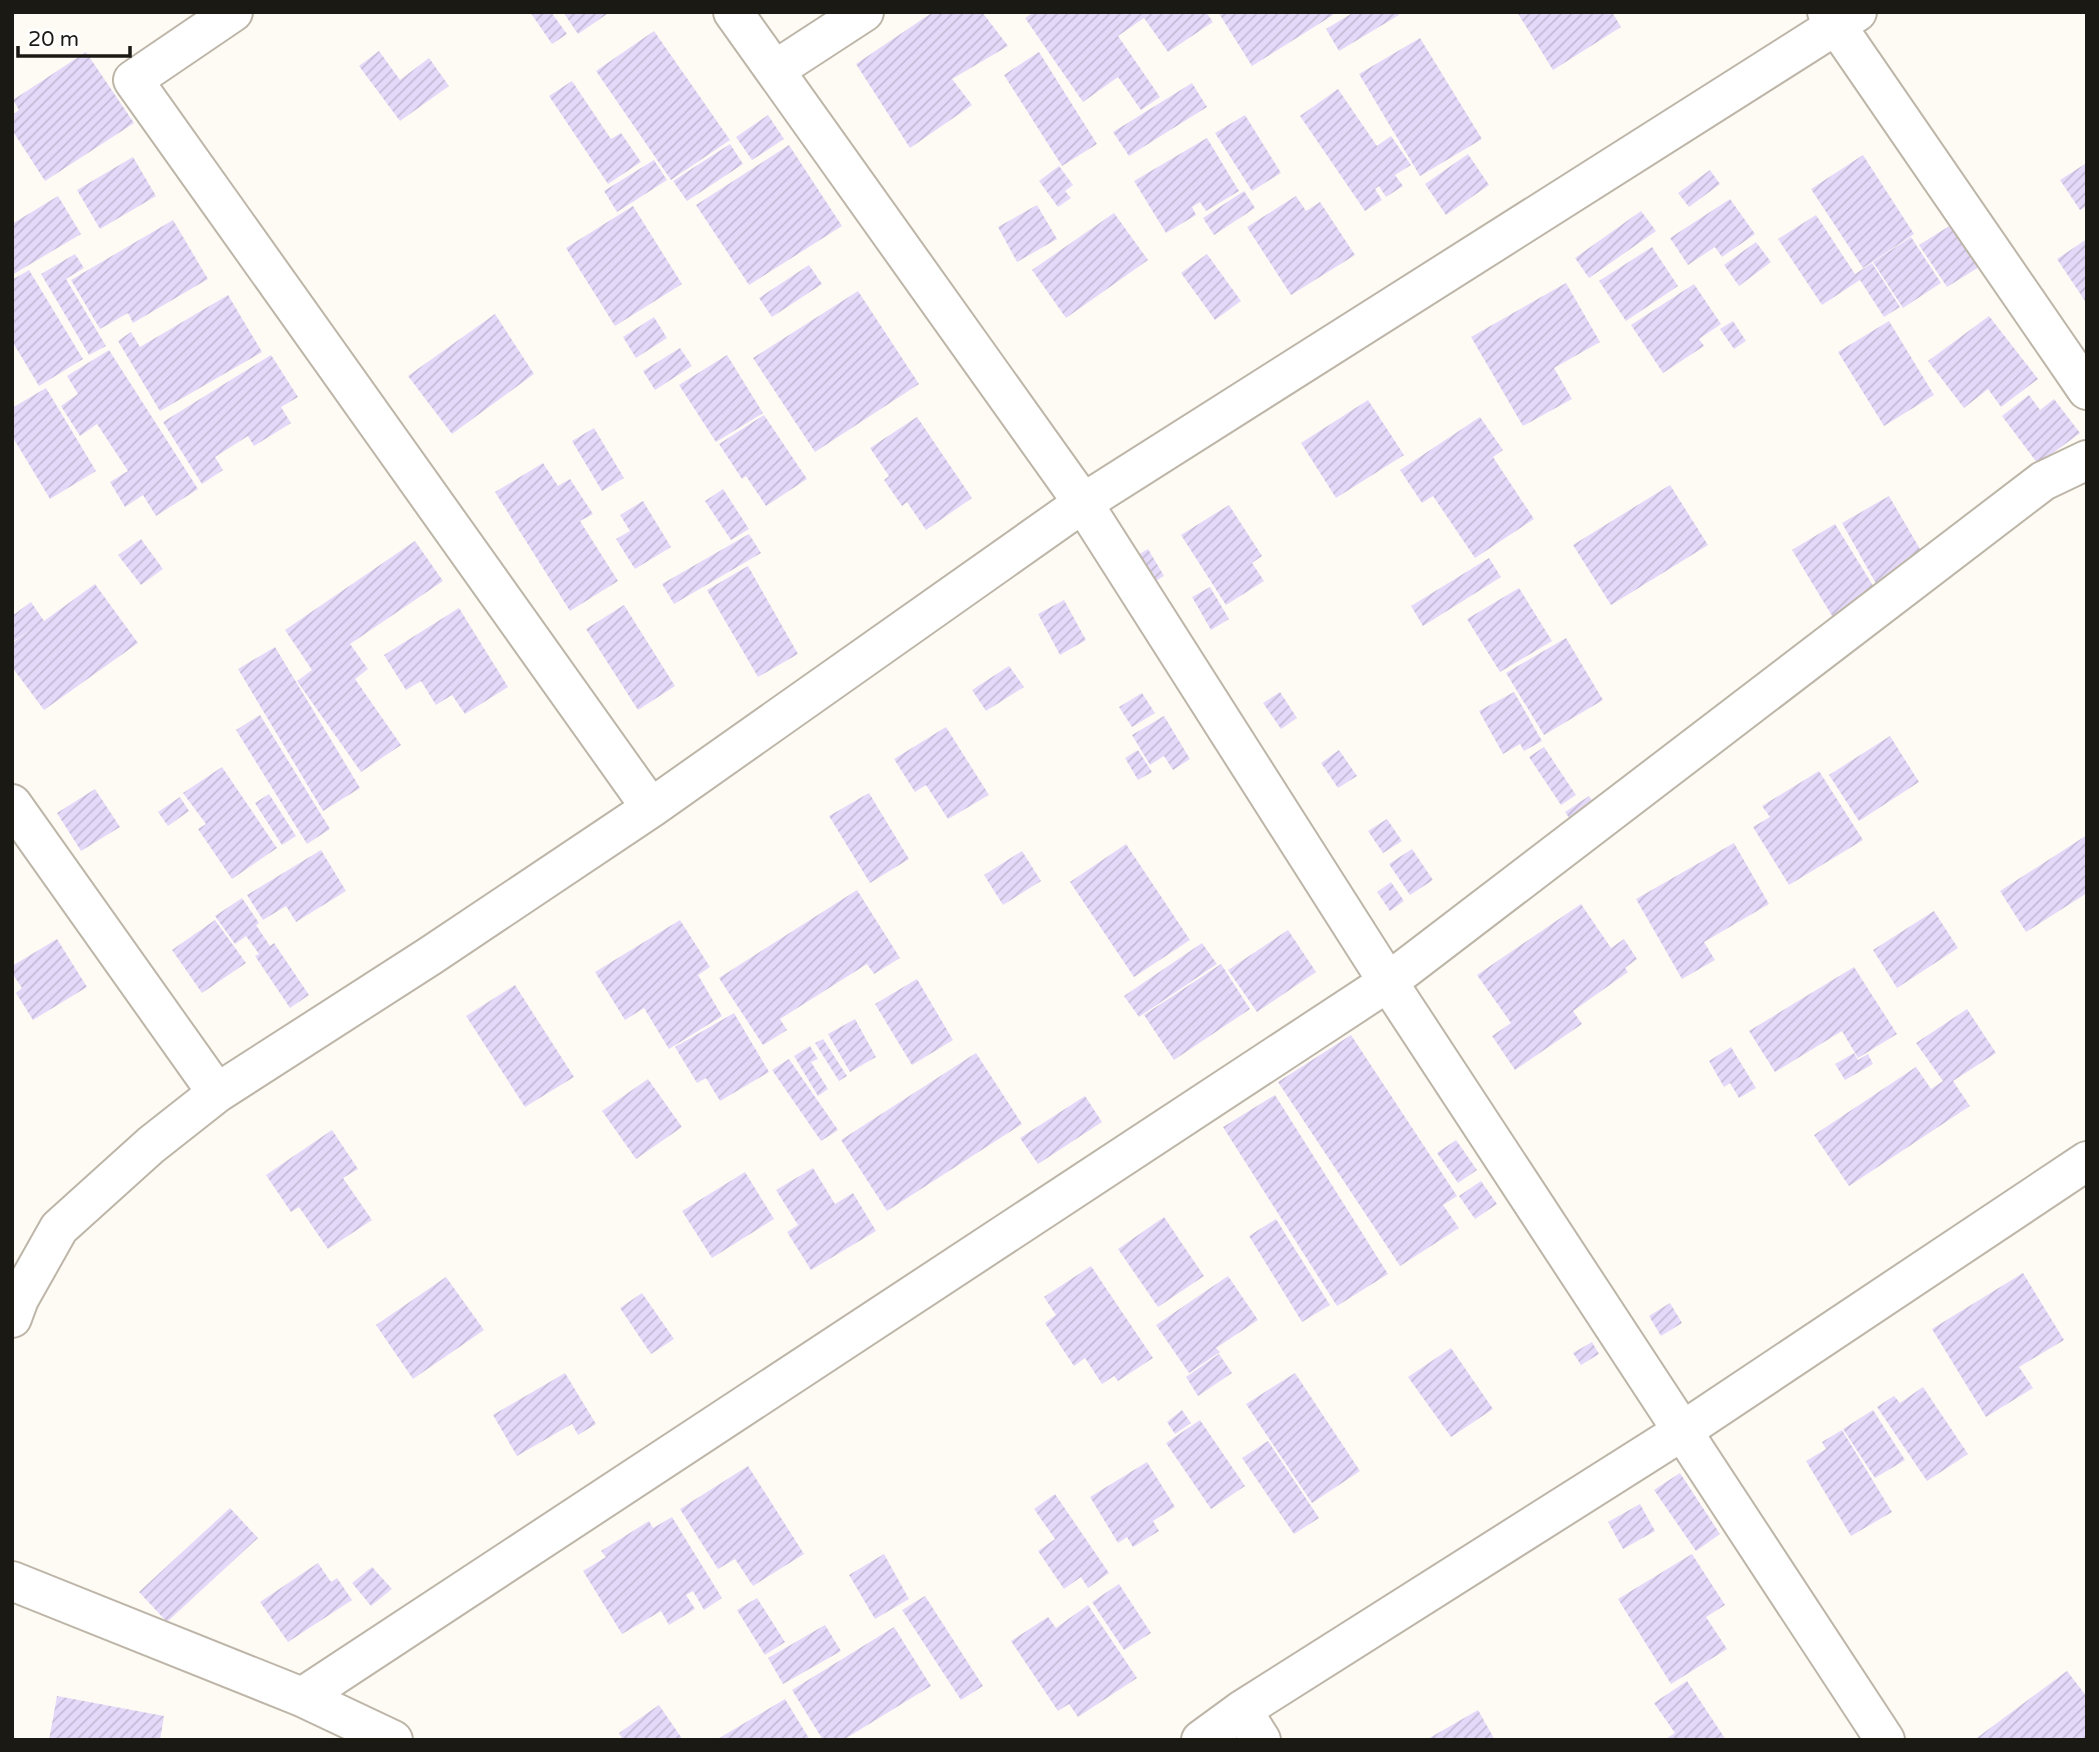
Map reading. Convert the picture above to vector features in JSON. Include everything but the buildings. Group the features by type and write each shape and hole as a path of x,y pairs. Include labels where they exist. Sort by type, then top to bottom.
{"street":[{"path":"233,12 133,80 651,808"},
{"path":"733,12 1083,503 1388,982 1885,1740"},
{"path":"775,70 864,12"},
{"path":"12,1318 19,1299 59,1228 151,1144 217,1093 419,963 651,808 1083,503 1840,17 2087,390"},
{"path":"302,1697 1388,982 2043,481 2087,460"},
{"path":"12,804 217,1093"},
{"path":"1201,1740 1252,1725 1684,1430 2087,1161"},
{"path":"12,1581 302,1697 393,1740"}]}
